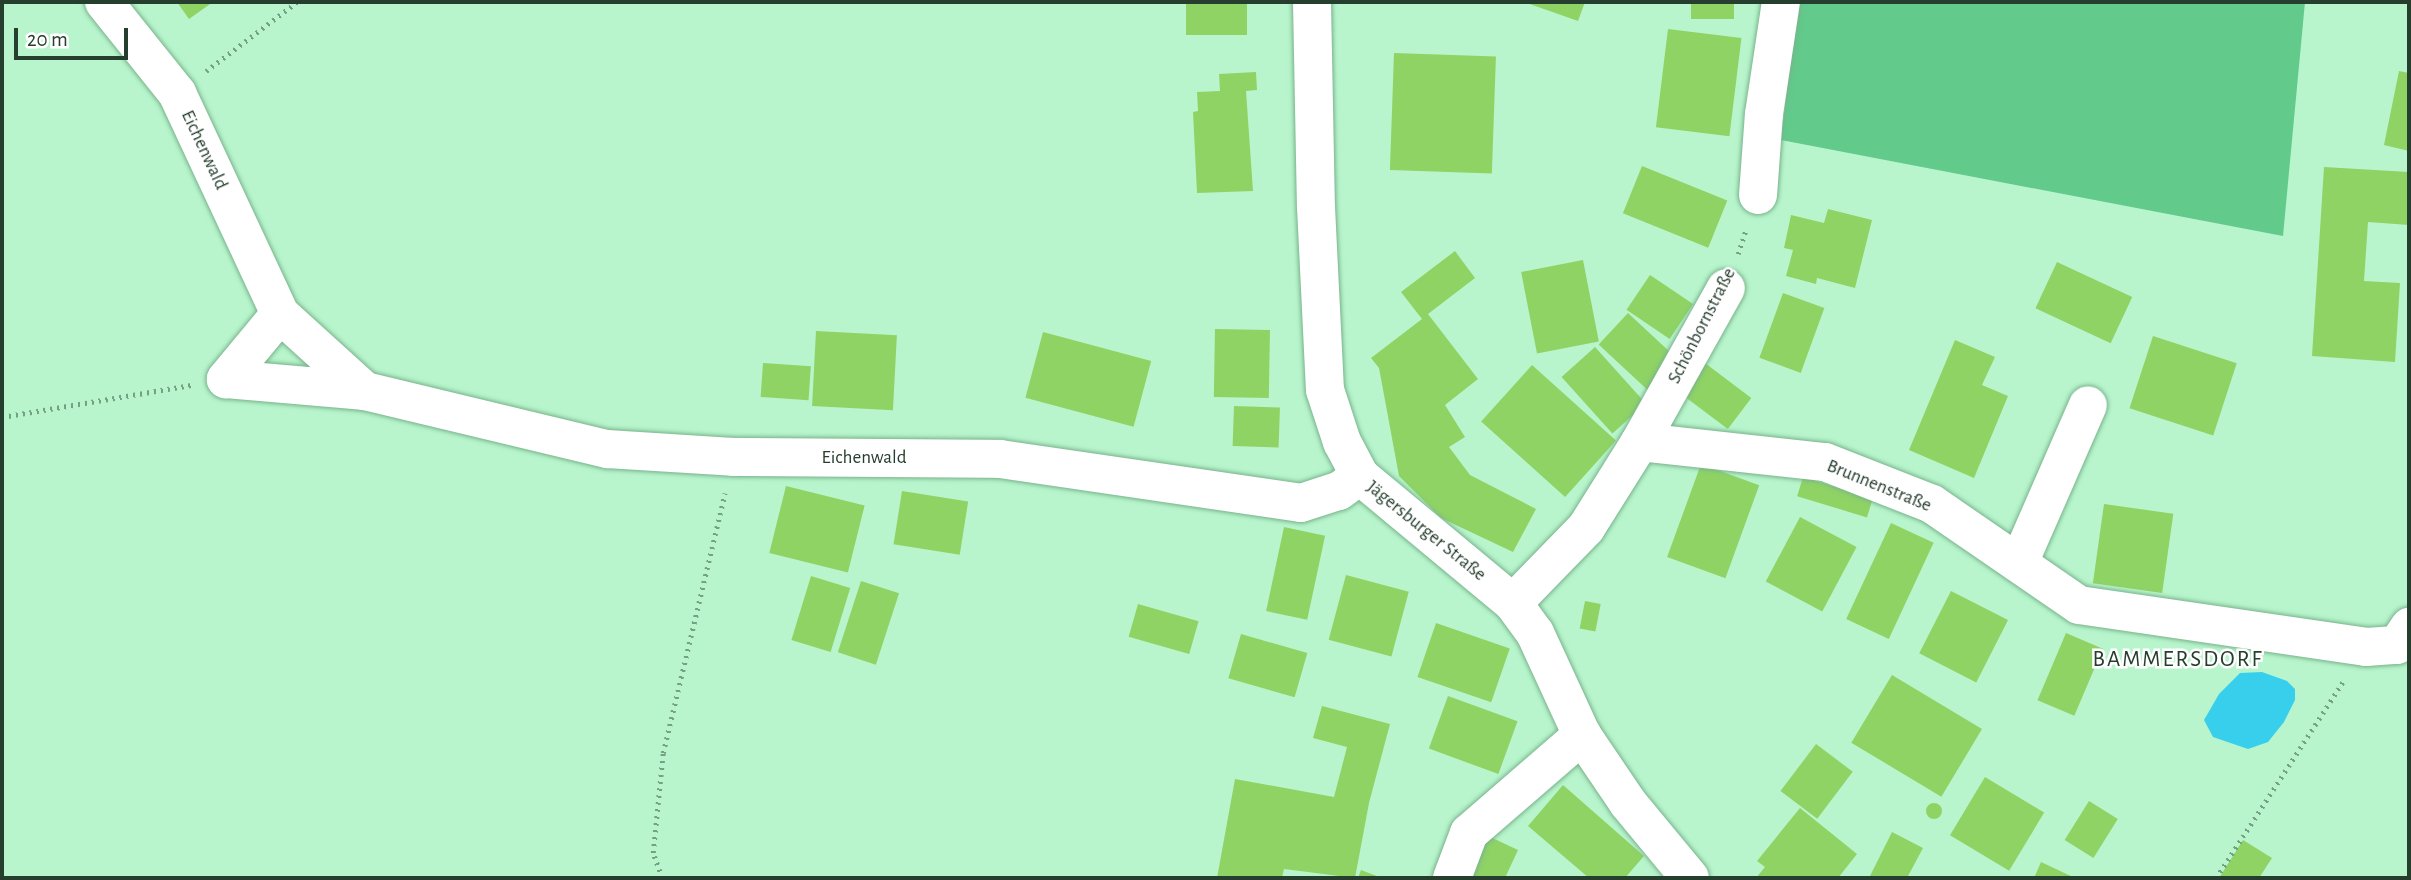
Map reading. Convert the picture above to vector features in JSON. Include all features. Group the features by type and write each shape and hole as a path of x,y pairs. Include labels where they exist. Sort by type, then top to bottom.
{"street":[{"name":"Eichenwald","path":"104,2 177,93 280,314 365,391"},
{"name":"Jägersburger Straße","path":"1312,2 1316,207 1325,390 1342,442 1360,476 1513,603 1535,633 1583,735 1628,803 1690,878"},
{"path":"1758,195 1764,114 1781,2"},
{"name":"Schönbornstraße","path":"1513,603 1586,528 1640,442 1726,288"},
{"path":"226,379 280,314"},
{"name":"Eichenwald","path":"226,379 365,391 607,449 733,457 1000,459 1301,503 1339,491 1360,476"},
{"path":"2019,563 2088,405"},
{"name":"Brunnenstraße","path":"1640,442 1825,462 1931,504 2079,605 2391,640"},
{"path":"1452,878 1469,833 1583,735"}],"path":[{"path":"177,93 297,2"},
{"name":"Schönbornstraße","path":"1726,288 1758,195"},
{"path":"2,417 226,379"},
{"path":"662,878 653,853 663,754 733,457"},
{"path":"2216,878 2391,640"}],"green space":[{"path":"1797,2 2305,2 2283,236 1781,140"}],"water":[{"path":"2262,672 2287,681 2295,689 2295,700 2284,722 2268,742 2248,749 2213,737 2204,720 2219,694 2240,673"}],"building":[{"path":"177,2 213,2 189,19"},
{"path":"1186,2 1247,2 1247,35 1186,35"},
{"path":"1524,2 1585,2 1578,21"},
{"path":"1691,2 1734,2 1734,19 1691,19"},
{"path":"1668,29 1741,38 1729,136 1656,127"},
{"path":"1394,53 1496,57 1492,173 1390,170"},
{"path":"2399,71 2409,73 2409,151 2384,145"},
{"path":"1256,72 1257,90 1246,91 1253,191 1197,193 1193,112 1198,111 1197,92 1220,91 1219,74"},
{"path":"1642,166 1727,200 1708,248 1623,213"},
{"path":"2324,167 2409,172 2409,225 2368,222 2364,281 2400,283 2395,362 2312,356"},
{"path":"1828,209 1872,220 1855,288 1817,278 1816,284 1786,276 1793,250 1784,248 1791,215 1824,223"},
{"path":"1455,251 1475,278 1428,314 1478,379 1445,405 1465,437 1449,447 1470,475 1536,509 1513,552 1441,518 1399,476 1379,368 1371,358 1422,319 1401,292"},
{"path":"1583,260 1599,341 1537,353 1521,272"},
{"path":"2057,262 2132,297 2111,343 2035,308"},
{"path":"1650,275 1693,304 1670,339 1627,310"},
{"path":"1783,293 1824,308 1801,373 1759,358"},
{"path":"1628,313 1681,362 1651,394 1599,344"},
{"path":"1215,329 1270,330 1269,398 1214,397"},
{"path":"816,331 897,335 893,410 812,406"},
{"path":"1043,332 1151,361 1134,427 1025,398"},
{"path":"2153,336 2237,363 2213,435 2130,408"},
{"path":"1955,340 1995,357 1982,385 2008,396 1974,478 1909,450"},
{"path":"1595,347 1646,403 1612,434 1562,377"},
{"path":"1697,357 1751,398 1728,429 1674,388"},
{"path":"763,363 811,366 809,400 761,397"},
{"path":"1532,365 1616,441 1565,497 1481,421"},
{"path":"1234,406 1280,408 1279,448 1233,446"},
{"path":"1701,464 1759,485 1725,578 1667,557"},
{"path":"1803,477 1873,498 1867,517 1797,496"},
{"path":"786,486 865,506 848,573 769,553"},
{"path":"902,491 968,501 960,555 894,544"},
{"path":"2104,504 2173,514 2162,593 2093,583"},
{"path":"1800,517 1857,547 1822,612 1766,581"},
{"path":"1891,523 1934,543 1889,639 1846,619"},
{"path":"1284,527 1325,536 1307,620 1266,611"},
{"path":"1346,575 1409,592 1391,657 1329,640"},
{"path":"811,576 850,588 831,652 791,640"},
{"path":"861,581 899,593 876,665 838,652"},
{"path":"1951,591 2008,620 1976,682 1919,653"},
{"path":"1585,601 1601,604 1595,632 1580,628"},
{"path":"1138,604 1199,621 1189,654 1129,637"},
{"path":"1436,623 1510,648 1491,702 1417,677"},
{"path":"2066,633 2103,649 2074,716 2037,700"},
{"path":"1241,634 1307,653 1295,697 1228,678"},
{"path":"1892,675 1982,729 1941,797 1851,743"},
{"path":"1448,696 1518,721 1498,774 1429,749"},
{"path":"1322,706 1390,724 1369,803 1355,878 1284,869 1282,878 1217,878 1235,779 1334,797 1347,747 1313,738"},
{"path":"1816,744 1853,772 1817,819 1780,791"},
{"path":"1985,777 2044,813 2009,871 1950,835"},
{"path":"1563,785 1644,856 1625,878 1589,878 1528,826"},
{"path":"2089,801 2118,819 2093,858 2065,840"},
{"path":"1934,803 1940,805 1940,817 1934,819 1928,817 1926,811 1928,805"},
{"path":"1800,808 1857,854 1838,878 1756,878 1765,867 1757,861"},
{"path":"1892,832 1923,848 1907,878 1869,878"},
{"path":"1484,834 1518,850 1505,878 1465,878"},
{"path":"2243,840 2272,858 2259,878 2219,878"},
{"path":"2041,862 2075,878 2034,878"},
{"path":"1361,870 1382,878 1358,878"}],"district":[{"name":"BAMMERSDORF","path":"2178,660"}]}
